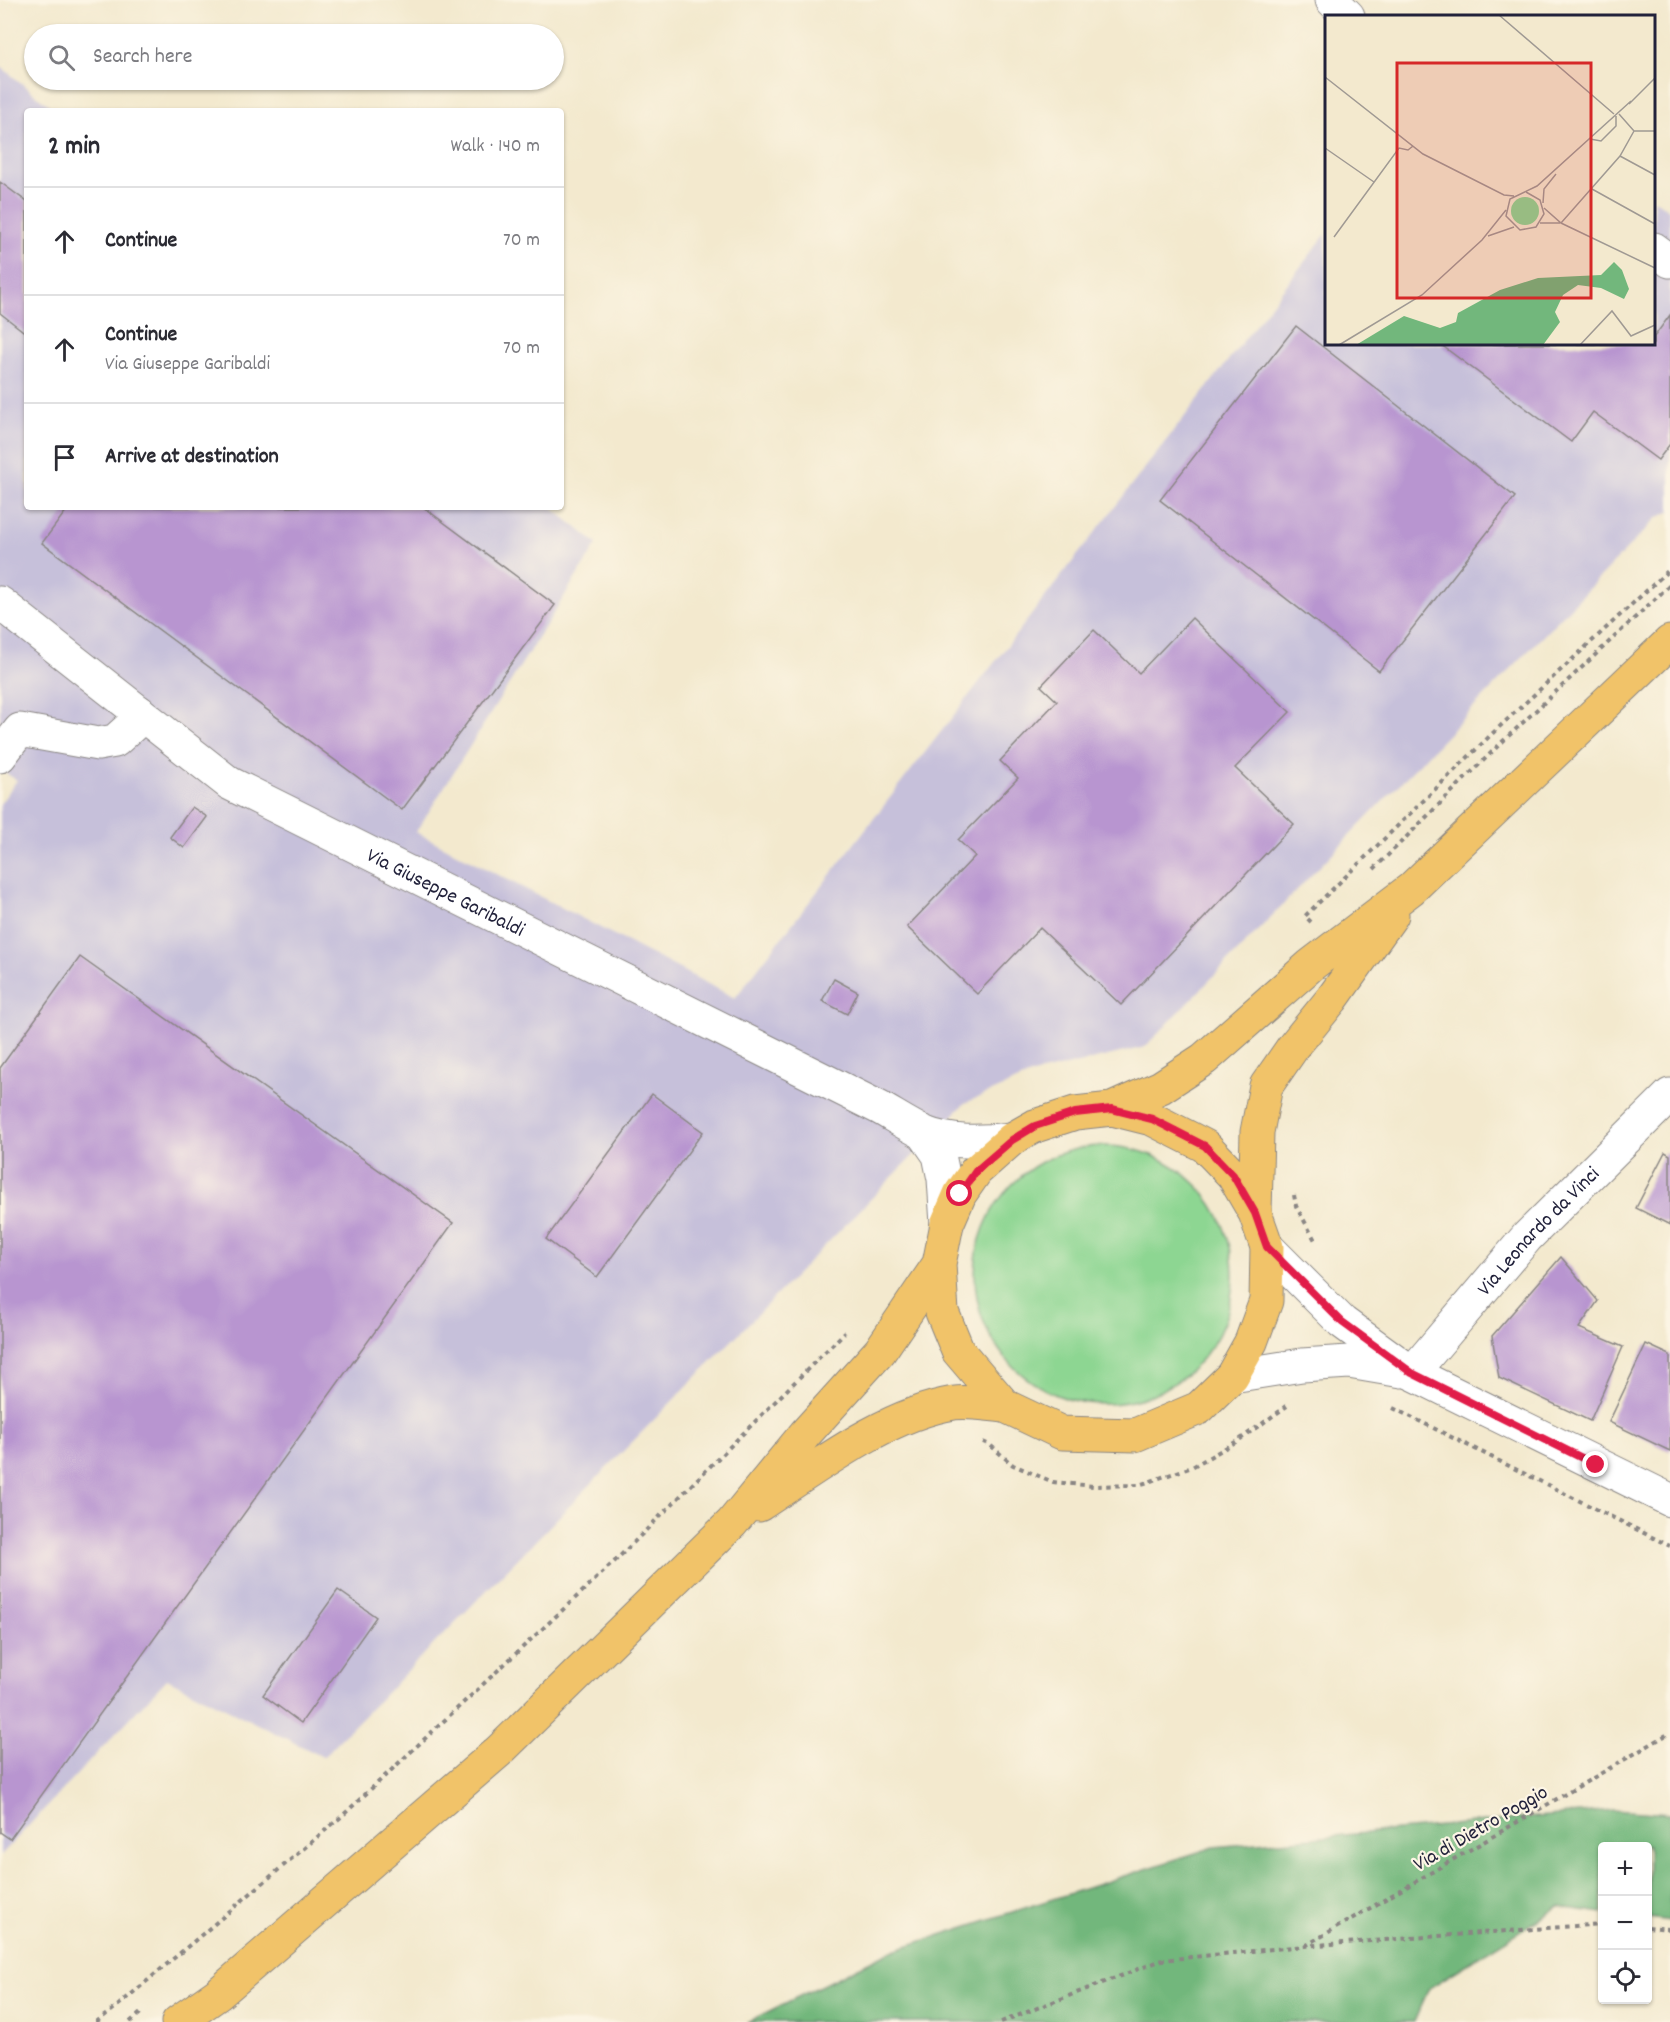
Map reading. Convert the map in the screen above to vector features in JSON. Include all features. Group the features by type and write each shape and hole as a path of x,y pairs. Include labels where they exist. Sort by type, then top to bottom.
{"main road":[{"path":"1005,1406 958,1351 942,1312 939,1264 947,1224 960,1194 976,1171 1012,1140 1035,1126 1075,1113 1112,1109 1161,1087 1204,1059 1311,965 1411,889 1666,650"},
{"path":"1255,1213 1257,1132 1266,1086 1411,889"},
{"path":"732,1523 822,1463 880,1429 920,1411 957,1403 1005,1406 1062,1433 1135,1435 1198,1408 1232,1377 1251,1342 1266,1301 1267,1247 1255,1213 1233,1175 1205,1146 1152,1119 1112,1109"},
{"path":"178,2022 218,1994 499,1751 732,1523 804,1434 880,1351 939,1264"}],"street":[{"path":"1332,0 1347,15"},
{"path":"1655,250 1670,261"},
{"name":"Via Giuseppe Garibaldi","path":"0,603 229,783 880,1108 923,1132 949,1140 971,1143 1012,1140"},
{"path":"0,756 20,730 98,744 115,741 135,723 139,711"},
{"name":"Via Leonardo da Vinci","path":"1412,1373 1527,1237 1670,1095"},
{"name":"Via Giuseppe Garibaldi","path":"923,1132 939,1155 944,1179 947,1224"},
{"path":"1267,1247 1342,1322 1412,1373 1670,1500"},
{"path":"1232,1377 1302,1365 1349,1362 1412,1373"}],"path":[{"path":"1318,928 1305,916 1496,730 1670,569"},
{"path":"1373,870 1501,743 1670,585"},
{"path":"1294,1195 1296,1206 1318,1246"},
{"path":"96,2022 116,2008 341,1817 615,1561 852,1325"},
{"path":"1389,1406 1670,1546"},
{"name":"Via di Dietro Poggio","path":"1304,1946 1670,1732"},
{"name":"Via di Dietro Poggio","path":"1001,2022 1162,1960 1304,1946 1598,1924"},
{"path":"1652,1927 1670,1929"},
{"path":"130,2022 147,2008"}],"shaded area":[{"path":"0,66 24,85 24,90 30,90 52,108 24,108 24,510 555,510 597,544 416,832 735,998 1325,235 1325,345 1655,345 1655,200 1670,211 1670,511 1656,519 1145,1047 1033,1074 965,1103 323,1757 167,1679 0,1856 0,804 17,780 0,770"}],"green space":[{"path":"1104,1146 1129,1149 1153,1156 1175,1168 1195,1184 1211,1204 1223,1226 1230,1250 1233,1275 1230,1300 1223,1324 1211,1346 1195,1366 1175,1382 1153,1394 1129,1401 1104,1404 1079,1401 1055,1394 1033,1382 1013,1366 997,1346 985,1324 978,1300 975,1275 978,1250 985,1226 997,1204 1013,1184 1033,1168 1055,1156 1079,1149"},
{"path":"1613,1810 1670,1814 1670,1921 1652,1919 1652,1842 1598,1842 1598,1912 1559,1907 1429,1988 1414,2022 747,2022 891,1951 1214,1847"}],"building":[{"path":"0,182 24,200 24,332 0,313"},
{"path":"1670,315 1670,444 1658,460 1593,412 1571,442 1441,345 1655,345 1655,336"},
{"path":"1296,326 1515,497 1379,671 1160,500"},
{"path":"67,510 427,510 555,605 402,810 42,543"},
{"path":"1192,618 1290,712 1235,768 1294,824 1121,1005 1040,928 977,994 907,927 975,856 958,840 1018,778 1000,761 1057,701 1041,686 1094,630 1139,673"},
{"path":"192,807 207,817 184,848 170,837"},
{"path":"80,957 453,1223 10,1839 0,1832 0,1068"},
{"path":"834,979 858,992 847,1014 822,1001"},
{"path":"652,1094 703,1132 597,1277 546,1239"},
{"path":"1665,1152 1670,1155 1670,1225 1636,1208"},
{"path":"1561,1257 1598,1301 1579,1328 1623,1347 1590,1421 1499,1378 1492,1336"},
{"path":"1646,1344 1670,1355 1670,1451 1609,1422"},
{"path":"338,1590 376,1617 301,1723 263,1695"}],"route":[{"path":"960,1194 976,1171 1012,1140 1035,1126 1075,1113 1112,1109 1152,1119 1205,1146 1233,1175 1255,1213 1267,1247 1342,1322 1412,1373 1596,1465"}]}
